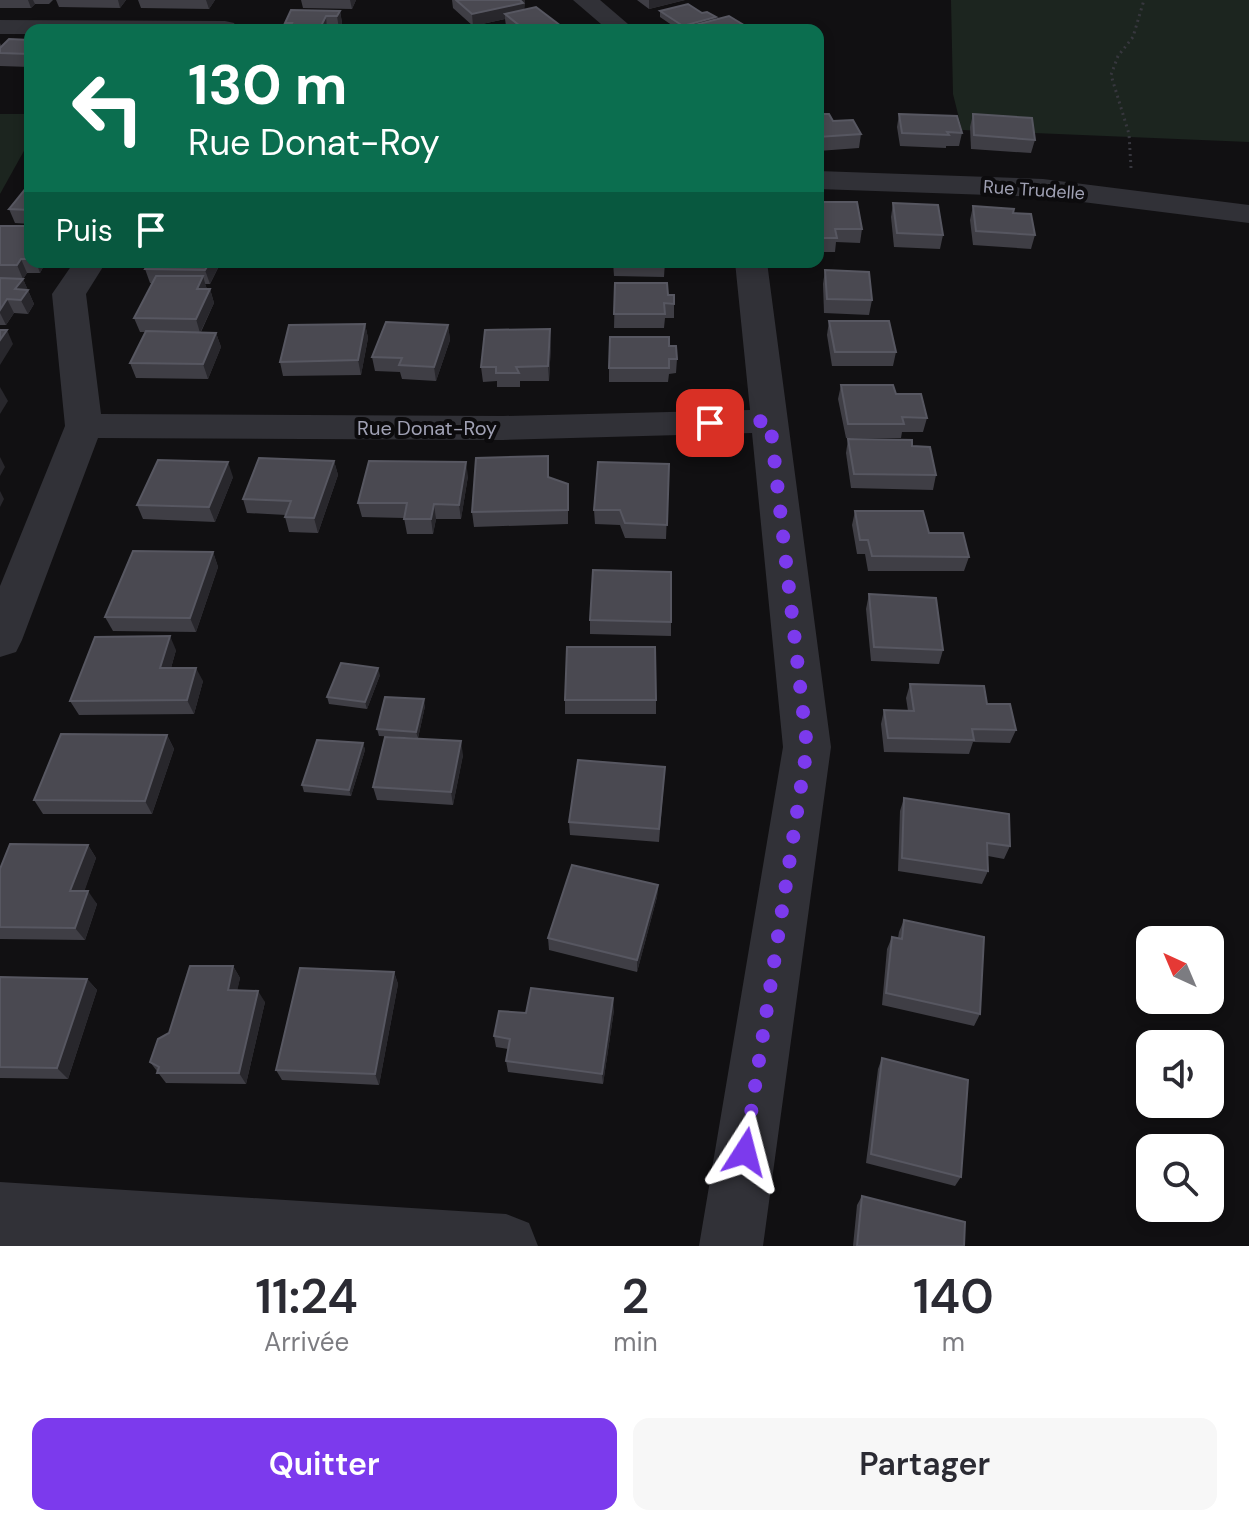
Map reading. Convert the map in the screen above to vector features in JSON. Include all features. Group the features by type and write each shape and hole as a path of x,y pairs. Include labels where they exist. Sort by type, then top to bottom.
{"street":[{"path":"585,0 615,24"},
{"path":"172,24 229,23"},
{"path":"0,27 24,27"},
{"name":"Rue Trudelle","path":"824,180 1043,188 1249,214"},
{"path":"0,640 84,426 69,294 86,268"},
{"path":"731,1246 807,747 752,268"},
{"name":"Rue Donat-Roy","path":"84,426 503,428 770,421"},
{"path":"0,1214 506,1246"}],"path":[{"path":"1132,198 1129,134 1111,75 1118,56 1133,37 1144,0"}],"shaded area":[{"path":"951,0 1249,0 1249,142 962,130 953,94"},
{"path":"0,114 24,114 24,151 0,194"}],"building":[{"path":"456,0 520,0 523,3 472,14"},
{"path":"688,4 716,17 680,24 660,11"},
{"path":"536,7 558,24 518,24 505,14"},
{"path":"291,10 340,11 337,16 326,16 322,24 285,23"},
{"path":"729,16 742,24 698,24"},
{"path":"9,39 24,40 24,54 0,53 0,48"},
{"path":"824,114 829,114 833,121 853,120 861,134 824,137"},
{"path":"899,114 957,116 962,133 902,133"},
{"path":"973,114 1032,118 1035,140 974,135"},
{"path":"24,190 24,210 9,209"},
{"path":"824,202 857,202 862,229 835,229 837,238 824,238"},
{"path":"893,203 938,205 943,235 897,233"},
{"path":"973,206 1014,209 1013,213 1031,214 1035,235 976,231"},
{"path":"0,226 24,226 24,259 17,265 0,265"},
{"path":"146,268 206,268 205,270"},
{"path":"825,270 869,272 872,300 827,299"},
{"path":"156,276 203,276 197,289 210,289 196,319 134,318"},
{"path":"0,278 23,279 15,289 28,290 21,300 7,299 0,310"},
{"path":"615,283 667,283 668,295 674,295 674,304 664,303 665,314 614,314"},
{"path":"829,321 889,321 896,352 835,352"},
{"path":"386,322 448,325 434,367 399,365 402,358 372,357"},
{"path":"365,324 358,360 280,362 289,325"},
{"path":"550,329 548,366 516,367 519,373 496,373 496,367 481,367 485,330"},
{"path":"146,331 216,333 203,364 130,363"},
{"path":"610,337 669,337 669,346 676,346 677,359 669,359 669,368 609,368"},
{"path":"841,385 893,385 896,394 921,394 927,418 902,417 904,424 848,424"},
{"path":"848,439 912,440 912,446 930,447 936,475 854,474"},
{"path":"548,456 548,477 568,484 568,510 472,512 476,458"},
{"path":"259,458 334,461 314,518 285,517 291,501 243,499"},
{"path":"158,460 228,462 209,507 137,505"},
{"path":"369,461 466,462 459,505 434,504 431,519 404,519 407,503 358,503"},
{"path":"598,462 669,464 667,525 625,523 620,510 594,510"},
{"path":"855,511 923,511 929,533 963,533 969,557 872,556 868,540 860,540"},
{"path":"133,551 213,552 190,618 105,617"},
{"path":"593,570 671,572 671,622 590,620"},
{"path":"869,594 936,598 943,650 874,647"},
{"path":"170,636 160,668 196,668 187,700 70,701 95,637"},
{"path":"567,647 655,647 656,700 565,700"},
{"path":"341,663 378,668 365,702 327,697"},
{"path":"910,684 984,686 987,704 1010,704 1016,730 972,729 974,740 888,738 884,710 914,711"},
{"path":"385,697 424,699 416,732 377,729"},
{"path":"61,734 167,735 145,801 34,800"},
{"path":"385,737 461,741 451,792 373,787"},
{"path":"317,740 363,743 349,790 302,785"},
{"path":"578,760 665,767 659,829 569,822"},
{"path":"904,798 1009,814 1010,846 987,843 988,871 902,858"},
{"path":"10,844 88,845 70,891 88,891 75,928 0,927 0,869"},
{"path":"572,865 658,885 637,960 548,938"},
{"path":"904,920 984,937 980,1014 886,993 892,937 902,939"},
{"path":"190,966 233,966 228,990 258,991 239,1073 157,1073 159,1067 150,1062 158,1039 169,1033"},
{"path":"300,968 394,972 375,1074 276,1070"},
{"path":"0,977 87,979 57,1068 0,1067"},
{"path":"531,988 613,998 602,1074 506,1061 510,1039 494,1036 499,1011 526,1013"},
{"path":"882,1058 968,1080 961,1177 871,1154"},
{"path":"862,1196 965,1222 964,1246 857,1246"}],"route":[{"path":"710,423 770,421 807,747 745,1152"}]}
